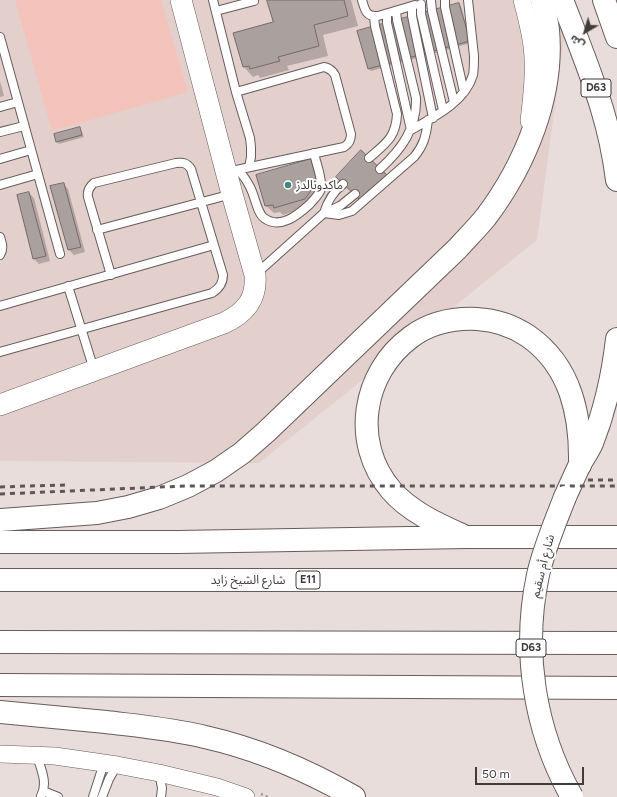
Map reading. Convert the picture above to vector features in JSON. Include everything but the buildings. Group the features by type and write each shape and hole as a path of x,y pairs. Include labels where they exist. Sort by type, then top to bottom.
{"main road":[{"path":"0,520 97,513 128,507 159,498 188,486 216,471 266,432 472,234 485,218 508,184 534,127 545,89 549,49 548,29 542,0"},
{"name":"D63","path":"562,0 603,110 617,180"},
{"path":"604,0 617,37"},
{"path":"467,537 437,523 404,503 391,490 380,474 372,456 366,418 369,399 375,381 384,364 397,349 412,337 428,327 447,321 478,319 504,324 522,332 538,343 551,356 562,372 570,390 579,430 580,465"},
{"name":"شارع أم سقيم","path":"572,797 554,760 538,708 533,681 531,628 538,574 545,548 565,497 592,443 611,378 617,339"},
{"path":"0,542 178,542 467,537 617,537"},
{"name":"شارع الشيخ زايد","path":"0,580 617,580"},
{"path":"0,642 617,643"},
{"path":"0,685 617,688"},
{"path":"0,712 153,727 205,736 257,751 282,761 354,797"}],"street":[{"path":"0,405 235,318 244,311 255,292 255,275 232,194 232,171 181,0"},
{"path":"522,0 532,47 531,102 528,129 522,156"},
{"path":"0,754 74,758 111,764 159,773 217,787 246,797"}],"lane":[{"path":"213,0 236,92 250,138 251,152 249,168"},
{"path":"362,0 367,13 374,17 432,0 432,10 454,102"},
{"path":"445,0 445,7 464,92"},
{"path":"411,130 430,119 458,99 464,92 473,75 474,56 468,0"},
{"path":"216,11 254,1"},
{"path":"421,4 421,14 443,110"},
{"path":"324,213 339,215 352,211 358,207 414,158 425,140 430,119 412,16 412,6"},
{"path":"380,169 396,154 411,130 416,116 417,107 396,11"},
{"path":"387,14 387,23 411,130"},
{"path":"369,158 392,136 397,122 397,114 374,17"},
{"path":"0,37 60,254"},
{"path":"232,171 344,147 351,138 335,75 330,69 324,67 236,92"},
{"path":"0,107 18,102"},
{"path":"0,132 24,126"},
{"path":"0,159 31,150"},
{"path":"232,171 243,176 251,188 259,212 264,218 276,222 283,222 302,211 319,194 321,183 314,153"},
{"path":"0,352 212,293 217,290 223,280 223,275 191,169 188,165 180,162 94,183 91,186 87,193 111,275"},
{"path":"0,185 38,174"},
{"path":"324,213 330,197 335,190 343,184"},
{"path":"97,230 232,194"},
{"path":"255,275 324,213 340,206 355,194"},
{"path":"0,237 3,249 0,255"},
{"path":"0,306 214,245"},
{"path":"68,286 94,370"},
{"path":"37,756 44,778 42,794 58,797"},
{"path":"93,797 111,764"},
{"path":"102,797 110,779 111,764"},
{"path":"159,773 162,788 161,797"}],"shaded area":[{"path":"0,0 569,0 537,240 259,463 0,461"},
{"path":"15,0 161,0 188,92 52,131"}],"railway":[{"path":"588,480 617,480"},
{"path":"0,487 68,485"},
{"path":"0,494 185,486 617,486"}],"place":[{"name":"ماكدونالدز","path":"288,185"}]}
